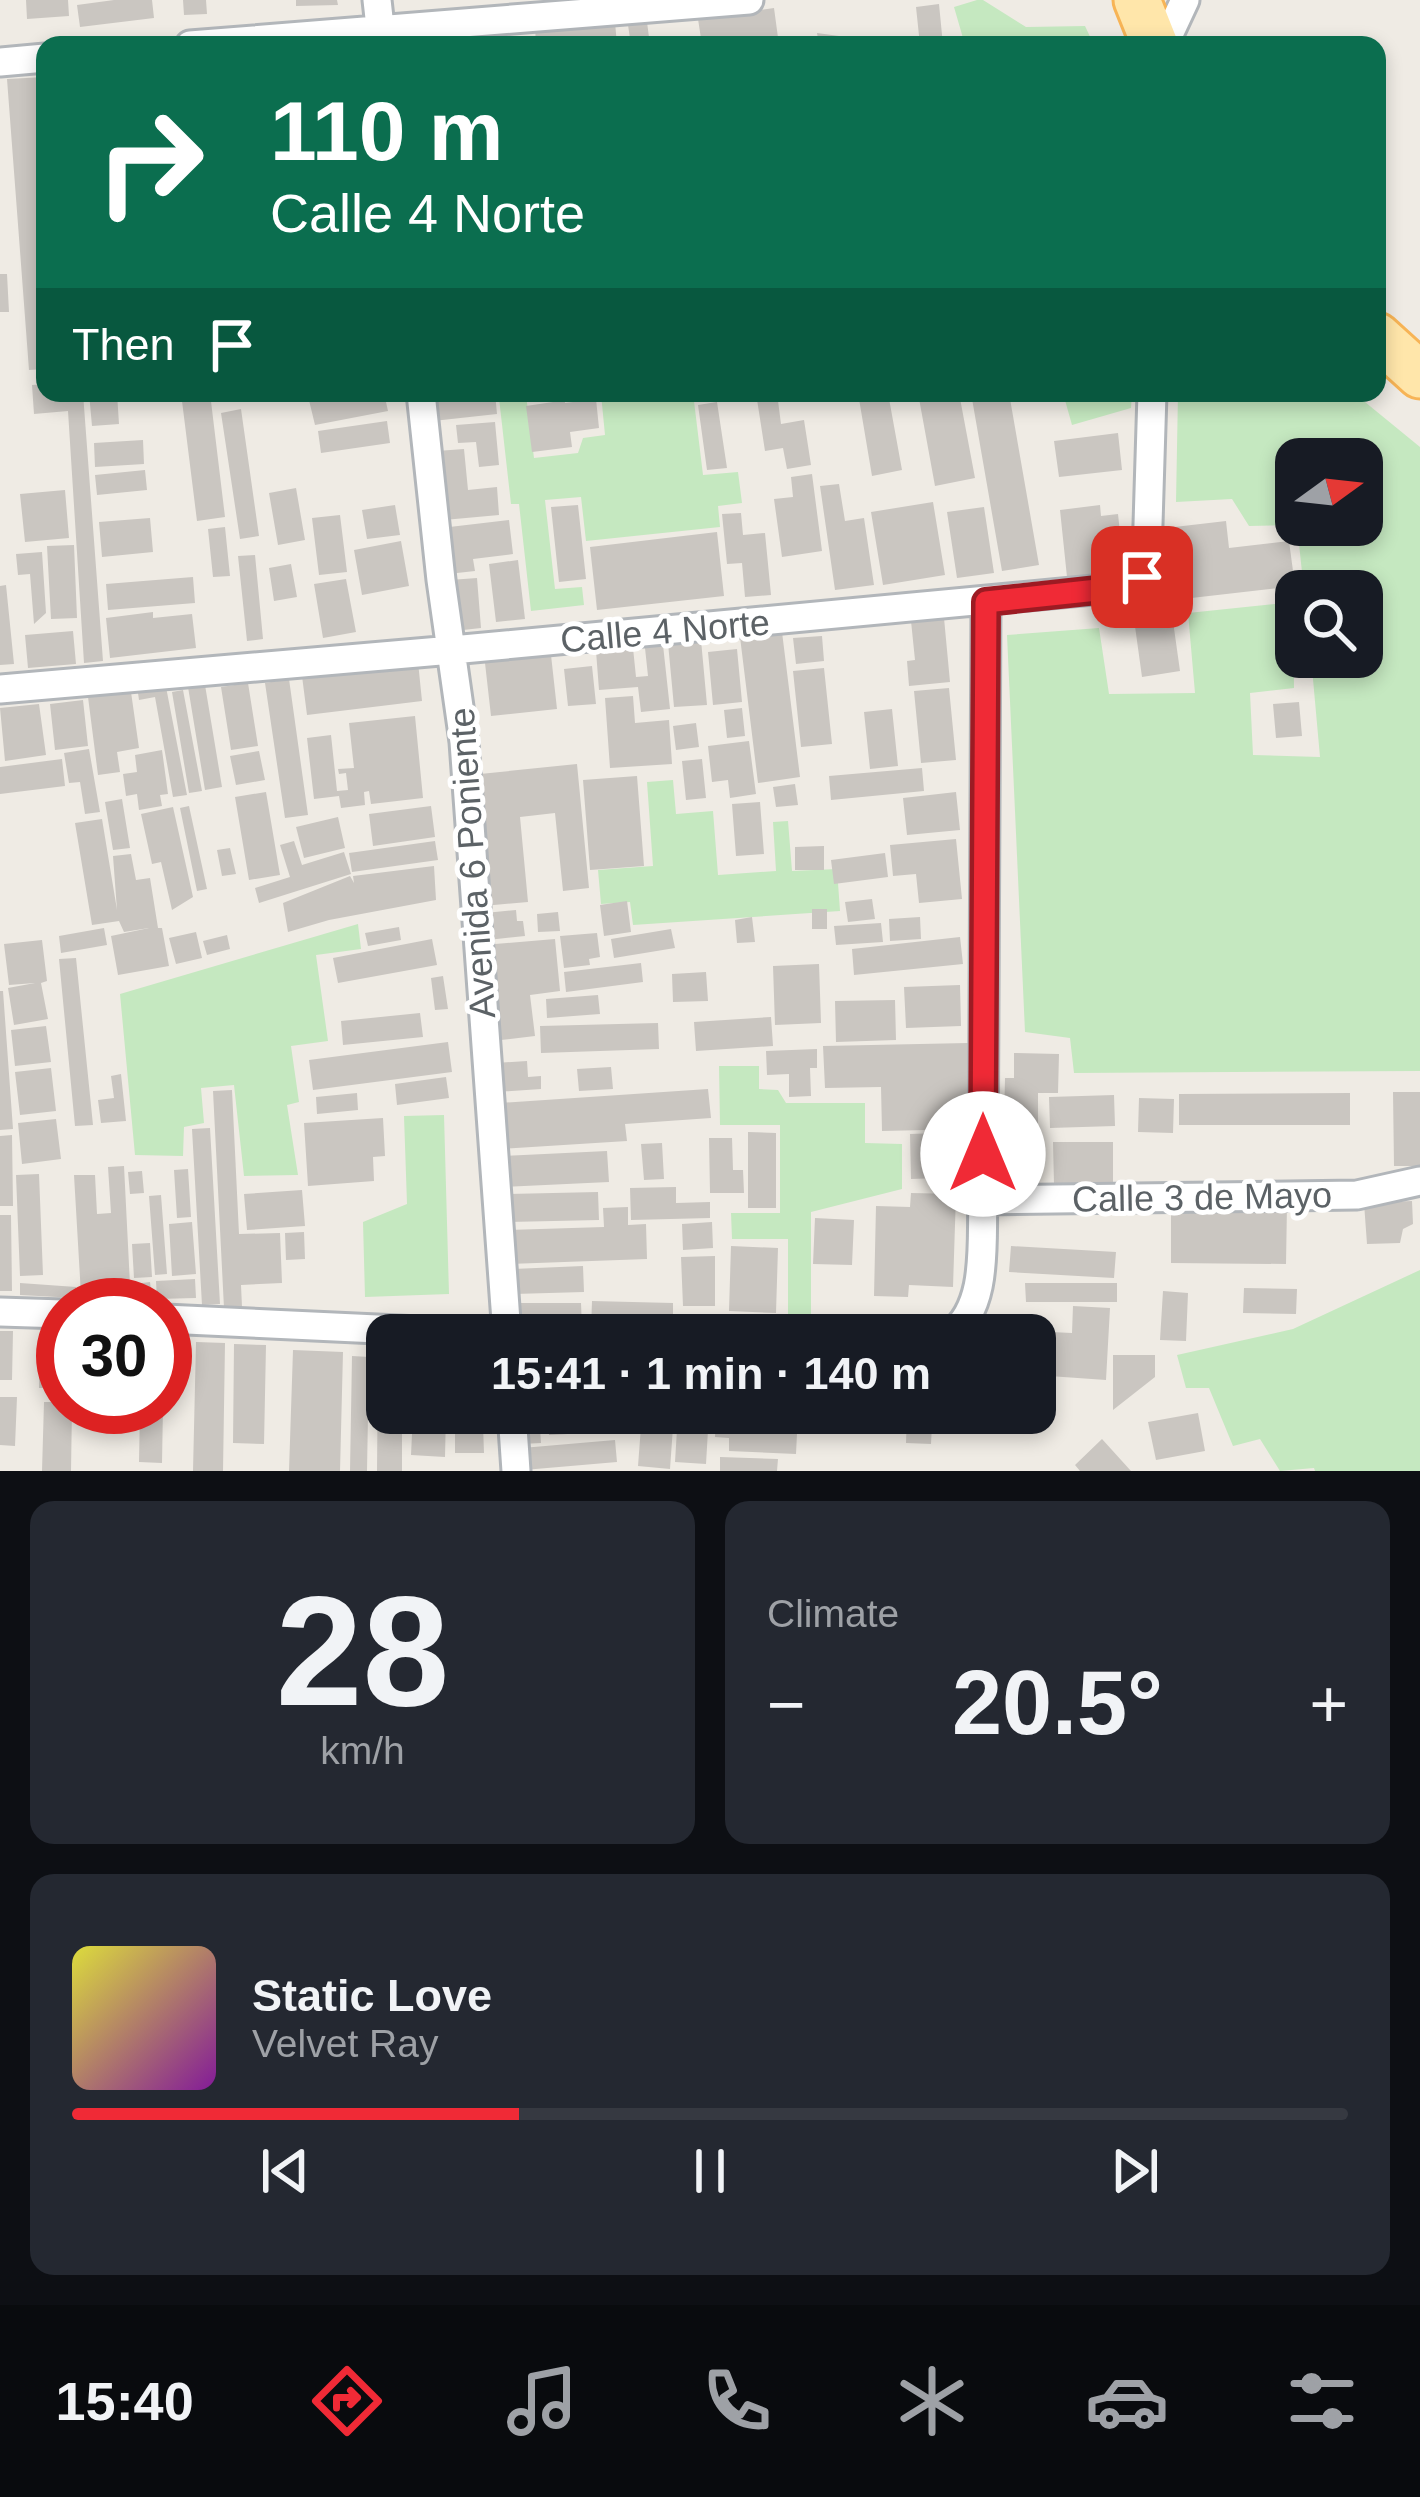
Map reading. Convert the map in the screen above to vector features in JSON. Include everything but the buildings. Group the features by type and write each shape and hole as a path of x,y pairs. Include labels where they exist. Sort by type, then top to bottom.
{"main road":[{"path":"1138,0 1151,36"},
{"path":"1386,344 1420,375"}],"street":[{"path":"271,36 380,24 749,0"},
{"path":"1168,36 1185,0"},
{"path":"0,62 36,59"},
{"name":"Avenida 6 Poniente","path":"422,402 464,742 505,1314"},
{"name":"Calle 4 Norte","path":"0,689 1125,587 1142,577 1147,557 1152,402"},
{"path":"968,1314 980,1274 982,1200 986,602"},
{"name":"Calle 3 de Mayo","path":"982,1200 1358,1195 1420,1181"},
{"path":"0,1312 36,1313"},
{"path":"192,1320 366,1328"},
{"path":"513,1434 516,1471"}],"green space":[{"path":"983,0 1026,27 1085,26 1090,36 962,36 954,7"},
{"path":"499,402 527,402 534,458 578,453 583,438 605,435 602,402 694,402 703,475 738,472 742,503 718,506 720,527 586,541 581,497 545,500 555,589 582,587 584,605 531,611 519,504 511,504"},
{"path":"1066,402 1131,402 1131,408 1072,425"},
{"path":"1178,402 1365,402 1420,447 1420,1071 1074,1073 1070,1038 1025,1032 1007,635 1099,628 1109,694 1195,693 1188,613 1275,604 1275,678 1294,678 1294,688 1250,693 1253,755 1320,757 1313,678 1383,678 1383,570 1302,570 1299,546 1383,546 1383,438 1275,438 1275,525 1249,526 1232,499 1176,502"},
{"path":"673,780 676,814 713,811 718,875 776,871 773,822 788,821 792,871 837,869 840,911 633,925 630,902 601,904 598,870 653,866 647,782"},
{"path":"358,924 361,949 316,955 328,1041 291,1046 299,1102 287,1105 298,1175 244,1176 234,1085 201,1088 204,1123 184,1127 183,1156 135,1155 120,994"},
{"path":"719,1066 759,1066 759,1089 778,1090 786,1103 865,1103 865,1143 902,1144 902,1189 811,1212 811,1314 788,1314 788,1239 732,1239 731,1213 780,1213 780,1125 720,1125"},
{"path":"444,1115 449,1294 365,1297 363,1222 407,1204 404,1116"},
{"path":"1420,1270 1420,1471 1280,1471 1260,1439 1233,1446 1209,1388 1186,1388 1177,1355 1293,1329"}],"route":[{"path":"983,1154 986,602 1125,587 1142,577"}]}
